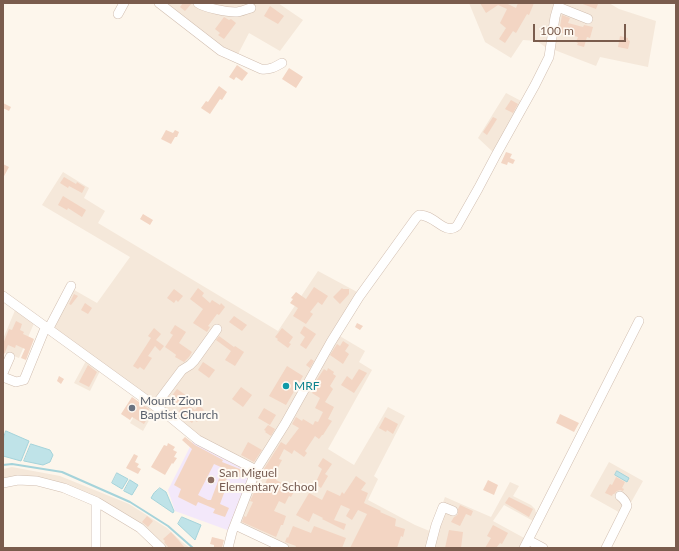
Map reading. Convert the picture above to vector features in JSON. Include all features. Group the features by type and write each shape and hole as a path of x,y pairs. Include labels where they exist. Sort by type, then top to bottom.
{"street":[{"path":"118,14 124,3"},
{"path":"159,3 221,51 261,69 267,70 282,63"},
{"path":"198,3 208,8 235,12 251,8"},
{"path":"228,548 232,532 256,470 285,424 331,342 359,296 419,215 427,216 448,229 458,226 549,57 554,17 558,5 588,19"},
{"path":"3,378 16,382 24,380 47,327 71,286"},
{"path":"3,296 170,417 198,440 256,470"},
{"path":"543,548 526,544 639,321"},
{"path":"155,406 182,370 194,361 217,329"},
{"path":"3,373 10,357"},
{"path":"3,483 18,480 37,481 64,488 97,502 140,528 161,548"},
{"path":"606,548 627,506 624,499 620,496"},
{"path":"96,505 96,548"},
{"path":"430,548 436,525 443,507 453,511"},
{"path":"235,525 284,548"}],"shaded area":[{"path":"162,3 278,3 303,20 280,51 249,33 237,56 223,49"},
{"path":"469,3 557,3 548,49 537,41 523,40 511,58 485,42"},
{"path":"561,3 609,3 619,9 656,21 648,67 600,57 596,66 552,49"},
{"path":"506,93 523,102 494,153 478,138"},
{"path":"63,172 89,188 84,198 105,211 98,223 278,331 318,271 359,293 256,468 199,438 48,325 69,287 97,303 130,257 42,205"},
{"path":"16,308 35,321 19,358 3,352 3,339"},
{"path":"338,335 365,351 359,362 372,370 328,449 354,465 388,407 405,416 374,476 378,479 368,500 415,525 432,532 428,548 289,548 239,526 258,470"},
{"path":"87,359 101,369 90,391 74,383"},
{"path":"144,400 156,408 143,431 130,423"},
{"name":"San Miguel Elementary School","path":"194,439 253,471 230,531 175,511 168,490"},
{"path":"609,462 643,481 624,515 590,496"},
{"path":"12,467 60,476 129,504 167,528 190,548 166,548 161,542 65,485 3,479 3,469"},
{"path":"510,482 519,486 513,496 531,505 535,509 537,517 535,522 504,505 493,521 526,539 522,548 432,548 445,497 491,517"}],"water":[{"path":"6,431 29,441 21,461 3,456 3,440"},
{"path":"31,444 50,450 53,455 50,462 43,465 24,461"},
{"path":"617,471 629,478 627,482 615,475"},
{"path":"117,473 128,479 122,489 112,483"},
{"path":"130,480 138,485 132,495 124,491"},
{"path":"160,488 166,492 174,511 173,513 151,498"},
{"path":"182,517 201,525 195,540 178,524"}],"building":[{"path":"183,3 192,3 185,11 180,7"},
{"path":"480,3 506,3 516,8 518,3 534,3 529,15 527,14 516,33 513,31 505,43 499,39 506,28 500,23 507,9 498,5 486,13"},
{"path":"580,3 595,3 598,4 596,9"},
{"path":"270,6 284,16 278,24 264,16"},
{"path":"562,15 570,18 568,23 583,27 584,25 593,27 590,38 587,37 584,47 577,45 578,43 576,42 578,37 559,32"},
{"path":"224,17 229,20 231,19 236,23 224,39 218,35 220,33 215,29"},
{"path":"620,36 628,38 630,41 628,49 618,47"},
{"path":"237,65 248,73 242,81 236,77 234,80 229,77"},
{"path":"289,68 303,77 296,88 282,79"},
{"path":"219,86 227,92 222,100 220,99 210,114 201,108 206,101 208,102"},
{"path":"511,100 518,104 513,113 505,109"},
{"path":"3,103 11,107 9,111 3,108"},
{"path":"493,117 497,119 487,135 483,132"},
{"path":"166,130 173,133 175,130 179,132 171,144 161,139"},
{"path":"506,152 512,154 510,158 515,160 513,164 508,162 507,165 501,163"},
{"path":"3,164 9,167 3,178"},
{"path":"64,177 85,187 82,193 69,186 68,188 60,183"},
{"path":"63,196 86,210 82,217 68,208 67,210 58,205"},
{"path":"143,214 153,220 150,225 140,219"},
{"path":"314,287 328,296 322,305 318,302 310,312 313,314 306,324 293,316 298,308 290,303 293,299 291,298 296,292 306,299"},
{"path":"198,288 204,293 202,296 210,303 212,300 220,305 221,303 225,307 219,315 217,314 208,326 210,327 207,332 193,323 203,309 190,299"},
{"path":"342,288 349,289 349,294 340,304 333,297"},
{"path":"174,289 183,296 178,302 176,300 174,303 167,298"},
{"path":"74,294 78,296 71,305 69,304"},
{"path":"85,303 92,308 88,314 81,310"},
{"path":"234,316 247,325 242,331 229,322"},
{"path":"16,321 22,324 20,330 24,332 23,334 34,339 26,360 21,358 25,349 16,345 15,348 8,345 3,357 3,344 9,329 12,330"},
{"path":"357,323 363,326 360,330 355,327"},
{"path":"175,325 186,332 179,343 192,352 184,362 175,357 175,354 165,347 173,335 170,333"},
{"path":"304,326 316,334 306,349 300,345 305,337 300,333"},
{"path":"154,328 161,334 156,340 164,346 160,351 155,346 148,356 152,358 144,370 140,367 138,369 133,366 151,338 148,336"},
{"path":"282,328 293,337 288,348 275,337"},
{"path":"219,336 244,352 235,366 225,360 231,351 216,340"},
{"path":"343,341 349,345 345,351 349,354 343,364 330,355 337,344 340,346"},
{"path":"311,359 314,361 310,368 306,365"},
{"path":"203,362 215,370 209,378 198,370"},
{"path":"88,365 97,372 89,387 79,382"},
{"name":"MRF","path":"287,366 303,376 286,405 269,396"},
{"path":"328,368 334,372 333,374 336,376 330,386 333,389 325,402 334,407 328,419 332,421 319,439 315,436 305,451 307,453 304,457 294,450 292,454 284,449 279,459 282,460 273,477 262,472 281,442 286,445 299,428 292,424 296,417 313,425 315,421 318,422 323,412 315,408 320,398 312,393 316,385 314,384 324,369 327,371"},
{"path":"359,369 367,373 354,393 341,385 347,376 352,380"},
{"path":"59,376 64,379 61,384 57,381"},
{"path":"241,387 252,395 243,407 232,399"},
{"path":"177,389 187,396 183,401 195,410 199,405 204,410 197,422 194,420 192,423 178,412 182,407 172,400 173,399 171,397"},
{"path":"132,397 149,409 146,415 149,416 144,424 132,417 130,420 121,414"},
{"path":"264,408 276,415 270,425 258,418"},
{"path":"560,414 579,423 574,432 556,423"},
{"path":"385,417 398,424 393,434 387,430 386,432 379,428"},
{"path":"268,425 275,429 271,436 264,430"},
{"path":"185,437 195,445 223,460 222,462 245,471 242,478 229,473 225,484 227,485 220,504 229,508 225,517 213,513 215,509 198,502 196,506 178,497 181,489 174,485 192,449 182,440","holes":["214,464 223,468 211,500 198,495"]},
{"path":"248,442 262,450 254,462 241,455"},
{"path":"168,443 175,447 173,450 177,452 174,457 177,458 173,464 172,463 165,475 151,467 164,445 167,446"},
{"path":"134,454 138,456 135,462 139,464 137,467 141,469 138,474 126,468"},
{"path":"323,458 332,464 325,474 328,476 321,488 315,484 322,469 318,466"},
{"path":"269,475 286,485 296,488 291,497 289,496 285,504 279,501 274,511 286,516 276,537 242,522 253,502 250,501 259,482 265,484"},
{"path":"356,476 366,483 361,490 368,493 364,503 396,519 395,526 405,529 403,537 401,536 397,548 350,548 367,514 358,510 352,520 346,516 350,509 341,505 334,520 346,524 344,530 313,513 309,522 296,515 309,493 322,500 327,490 340,496 342,492 344,494"},
{"path":"616,477 625,482 622,488 624,489 623,491 617,491 612,496 605,493 610,484 612,485"},
{"path":"488,480 498,485 494,495 483,490"},
{"path":"298,484 302,486 301,491 296,489"},
{"path":"509,497 533,509 529,517 505,503"},
{"path":"460,505 473,511 471,516 466,514 460,526 451,522 458,514"},
{"path":"147,516 153,521 148,527 142,522"},
{"path":"493,525 508,533 502,544 500,543 496,548 485,548 491,538 487,536"},
{"path":"293,526 311,533 314,526 346,538 342,548 295,548 296,546 285,542"},
{"path":"449,530 463,532 461,548 445,548"},
{"path":"171,532 185,548 169,548 163,539"},
{"path":"212,537 224,540 222,548 214,548 214,545 210,544"}],"waterway":[{"path":"3,465 12,464 62,472 130,502 168,526 193,548"}],"place":[{"name":"MRF","path":"286,386"},
{"name":"Mount Zion Baptist Church","path":"132,408"},
{"name":"San Miguel Elementary School","path":"211,480"}]}
